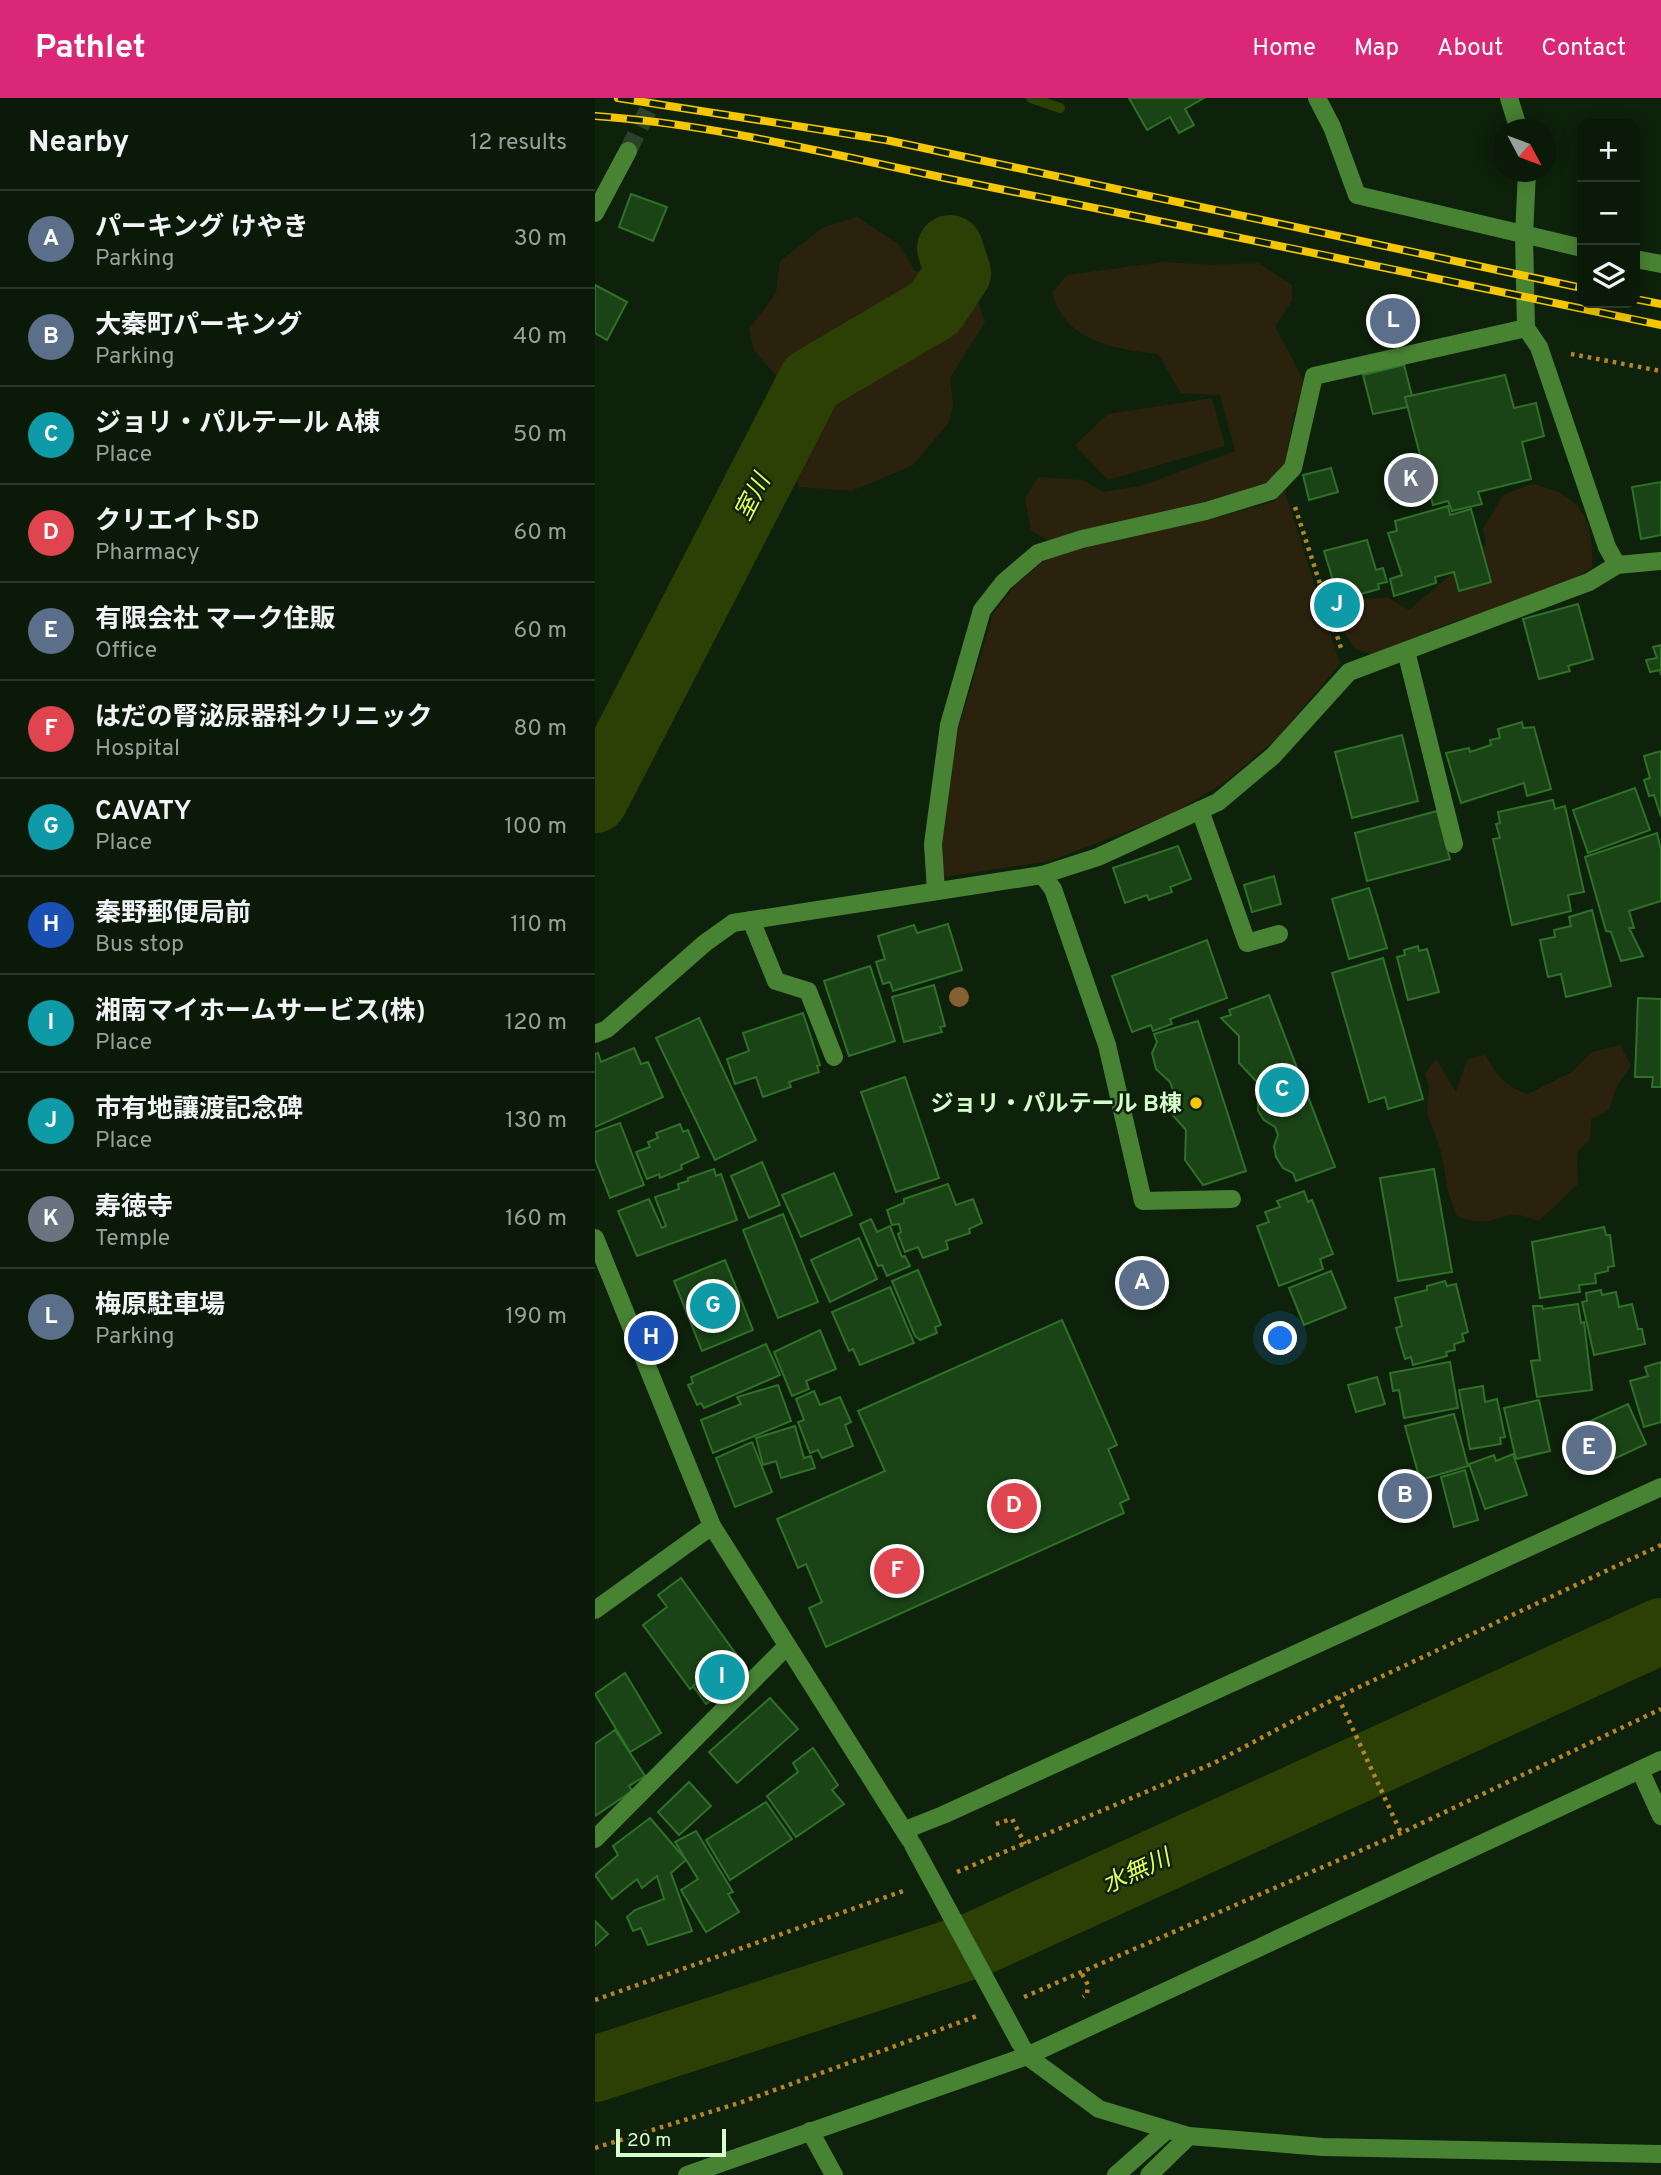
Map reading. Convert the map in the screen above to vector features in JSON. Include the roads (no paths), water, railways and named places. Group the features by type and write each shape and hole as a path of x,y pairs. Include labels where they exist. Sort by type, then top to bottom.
{"street":[{"path":"1317,98 1332,127 1357,195 1577,247"},
{"path":"1509,98 1516,119"},
{"path":"595,213 628,151"},
{"path":"1527,182 1524,235 1526,328 1539,347 1607,547 1617,565"},
{"path":"1640,260 1661,264"},
{"path":"1471,325 1491,336"},
{"path":"936,891 933,844 949,724 982,610 1004,582 1038,553 1083,539 1206,511 1271,491 1293,468 1314,376 1526,328"},
{"path":"595,1034 607,1030 705,943 733,923 1042,875 1098,857 1218,802 1273,756 1349,672 1590,582 1617,565 1661,561"},
{"path":"1406,651 1454,844"},
{"path":"1201,810 1247,943 1279,934"},
{"path":"1042,875 1053,889 1107,1045 1143,1201 1232,1199"},
{"path":"751,920 776,981 809,991 834,1057"},
{"path":"595,1238 712,1526 909,1838 1023,2049 1099,2109 1189,2136 1323,2147 1661,2154"},
{"path":"909,1838 1661,1488"},
{"path":"595,1610 712,1526"},
{"path":"595,1839 786,1647"},
{"path":"687,2175 810,2132 1023,2049 1661,1760"},
{"path":"1640,1770 1661,1816"},
{"path":"1116,2175 1167,2130"},
{"path":"810,2132 834,2175"},
{"path":"1149,2175 1189,2136"}],"waterway":[{"path":"1031,98 1060,108"},
{"name":"室川","path":"595,800 811,381 935,308 958,273 950,248"},
{"name":"水無川","path":"595,2069 972,1946 1661,1631"}],"tunnel":[{"path":"628,151 654,98"}],"railway":[{"path":"618,98 886,140 1577,287"},
{"path":"595,116 686,126 778,142 1661,325"},
{"path":"1640,300 1661,304"}],"place":[{"name":"梅原駐車場","path":"1393,321"},
{"name":"寿徳寺","path":"1411,480"},
{"name":"市有地讓渡記念碑","path":"1337,605"},
{"name":"ジョリ・パルテール A棟","path":"1282,1090"},
{"name":"ジョリ・パルテール B棟","path":"1196,1103"},
{"name":"パーキング けやき","path":"1142,1283"},
{"name":"CAVATY","path":"713,1306"},
{"name":"秦野郵便局前","path":"651,1338"},
{"name":"有限会社 マーク住販","path":"1589,1448"},
{"name":"大秦町パーキング","path":"1405,1496"},
{"name":"クリエイトSD","path":"1014,1506"},
{"name":"はだの腎泌尿器科クリニック","path":"897,1571"},
{"name":"湘南マイホームサービス(株)","path":"722,1677"}]}
